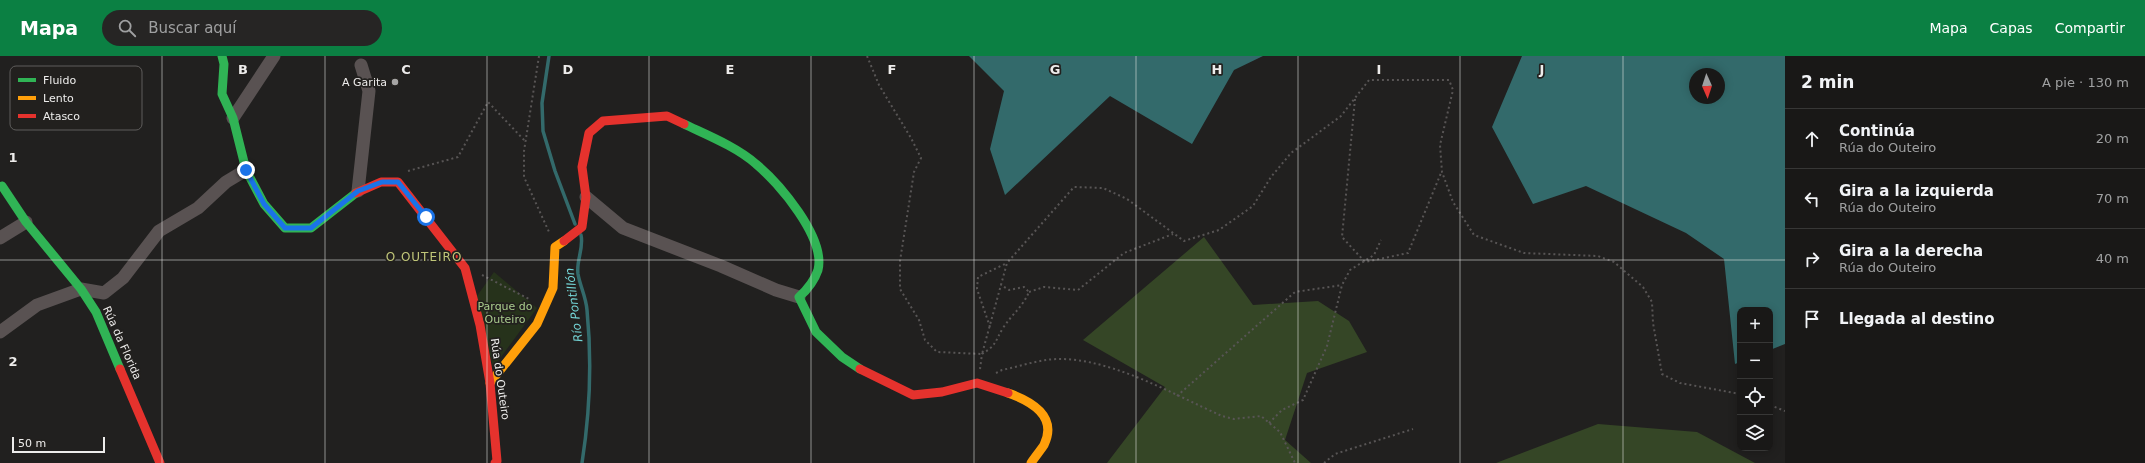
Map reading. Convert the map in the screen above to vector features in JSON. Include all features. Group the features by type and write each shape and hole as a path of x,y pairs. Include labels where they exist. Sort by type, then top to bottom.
{"street":[{"path":"222,56 224,64 222,94 233,118 246,170 264,204 285,228 311,228 358,191 382,182 398,182"},
{"path":"233,118 274,56"},
{"path":"358,191 369,91 361,65"},
{"path":"490,383 537,324 553,288 555,247 582,227 586,197 582,167 589,133 603,121 667,116 713,138 755,163 788,196 817,245 818,269 811,286 799,297"},
{"path":"0,332 37,305 81,289 104,293 123,278 159,231 198,208 226,182 246,170"},
{"name":"Rúa do Outeiro","path":"398,182 465,268 480,325 490,383 497,462"},
{"name":"Rúa da Florida","path":"2,186 26,222 81,289 96,312 160,463"},
{"path":"586,197 623,228 721,266 776,290 799,297 816,332 842,357 868,374 913,395 942,392 977,384 1028,400 1043,414 1047,429 1044,444 1031,463"},
{"path":"0,238 26,222"}],"path":[{"path":"539,56 525,141 524,177 555,247"},
{"path":"867,56 879,85 912,138 921,158 914,172 900,261 900,289 919,320 925,340 937,352 982,354 993,347 1004,327 1023,306 1029,292"},
{"path":"990,328 976,289 978,277 1007,263 1074,187 1103,188 1127,199 1184,241 1219,230 1253,206 1271,177 1291,153 1342,116 1369,80 1449,80 1453,90 1440,145 1442,172 1453,202 1474,235 1524,253 1598,256 1614,262 1643,288 1652,302 1653,323 1662,374 1680,383 1737,393"},
{"path":"1355,98 1342,237 1365,262"},
{"path":"398,182 409,170 458,157 488,102 525,141"},
{"path":"1365,262 1408,254 1442,172"},
{"path":"1029,292 1044,288 1078,290 1124,253 1173,234"},
{"path":"1269,423 1282,410 1303,400 1327,346 1342,285 1350,270 1374,255 1381,240"},
{"path":"982,354 1007,263"},
{"path":"465,268 544,307"},
{"path":"1001,285 1009,290 1024,287 1029,292"},
{"path":"1177,396 1295,292 1342,285"},
{"path":"977,384 1002,370 1048,359 1088,361 1119,370 1222,416 1234,419 1261,416 1280,432 1295,463"},
{"path":"1773,406 1785,411"},
{"path":"1324,463 1335,454 1414,429"}],"green space":[{"path":"1204,237 1253,305 1318,301 1349,321 1367,352 1307,373 1285,440 1311,463 1107,463 1165,387 1083,340"},
{"name":"Parque do Outeiro","path":"494,272 537,308 493,368 477,296"},
{"path":"1598,424 1697,432 1755,463 1496,463"}],"water":[{"path":"969,56 1263,56 1234,70 1192,144 1110,96 1005,195 990,149 1004,91"},
{"path":"1522,56 1785,56 1785,344 1773,349 1773,307 1737,307 1737,363 1735,364 1724,259 1686,233 1586,186 1533,204 1492,127"}],"waterway":[{"name":"Río Pontillón","path":"549,56 542,103 543,131 555,171 575,224"},
{"name":"Río Pontillón","path":"581,235 582,245 578,264 578,274 586,305 589,329 590,367 587,425 582,463"}],"traffic: fast":[{"path":"222,56 224,64 222,94 233,118 246,170 264,204 285,228 311,228 356,193"},
{"path":"684,124 722,142 740,152 756,164 777,184 799,212 808,227 819,257 818,270 815,278 799,297 816,332 842,357 860,369"},
{"path":"2,186 26,222 81,289 96,312 120,369"}],"traffic: slow":[{"path":"490,383 537,324 553,288 555,247 564,241"},
{"path":"1008,393 1033,405 1040,411 1048,426 1044,445 1031,463"}],"traffic: jam":[{"path":"564,241 582,227 586,197 582,167 589,133 603,121 667,116 684,124"},
{"path":"356,193 381,182 398,182 465,268 480,325 490,383 497,461 495,463"},
{"path":"120,369 160,463"},
{"path":"860,369 913,395 942,392 977,383 1008,393"}],"place":[{"name":"A Garita","path":"395,82"}],"district":[{"name":"O OUTEIRO","path":"424,257"}],"route":[{"path":"246,170 264,204 285,228 311,228 358,191 382,182 398,182 426,217"}]}
